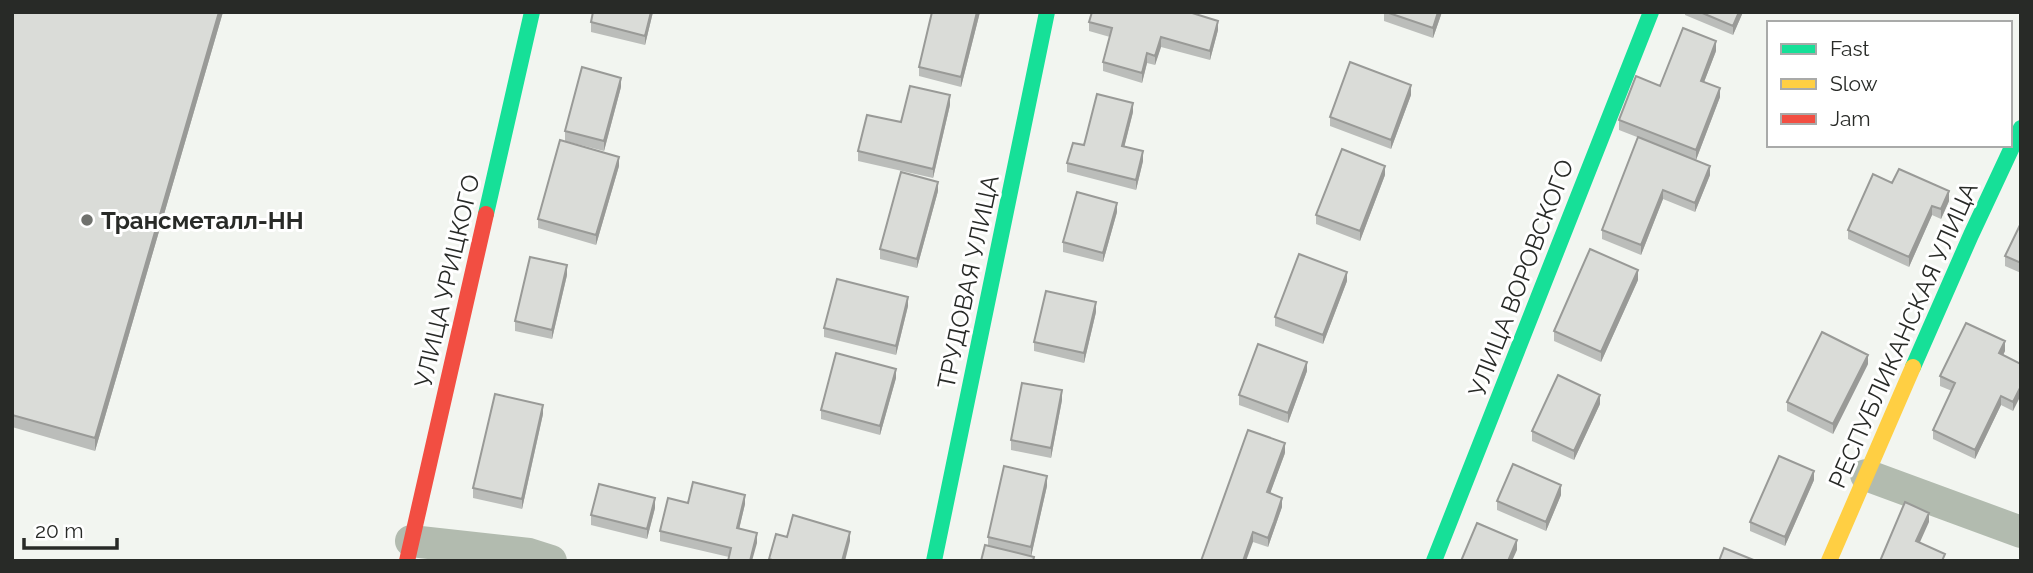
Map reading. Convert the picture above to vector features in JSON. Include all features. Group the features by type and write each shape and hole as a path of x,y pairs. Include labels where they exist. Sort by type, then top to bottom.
{"street":[{"name":"УЛИЦА УРИЦКОГО","path":"409,551 533,12"},
{"name":"ТРУДОВАЯ УЛИЦА","path":"934,561 1047,12"},
{"name":"УЛИЦА ВОРОВСКОГО","path":"1434,561 1651,12"},
{"name":"РЕСПУБЛИКАНСКАЯ УЛИЦА","path":"1829,561 1971,235 2021,128"},
{"path":"1866,475 2021,532"},
{"path":"409,551 529,554 551,561"}],"building":[{"name":"Трансметалл-НН","path":"12,12 219,12 95,438 12,415"},
{"path":"593,12 651,12 645,36 591,22"},
{"path":"932,12 977,12 961,77 919,67"},
{"path":"1092,12 1189,12 1218,21 1210,51 1161,37 1155,56 1147,53 1142,73 1103,62 1112,28 1089,22"},
{"path":"1386,12 1438,12 1433,28"},
{"path":"1700,12 1739,12 1733,26"},
{"path":"1683,28 1716,41 1701,81 1720,88 1696,150 1619,120 1636,76 1660,86"},
{"path":"1350,62 1411,85 1391,140 1330,117"},
{"path":"582,67 621,78 604,141 565,131"},
{"path":"910,86 950,95 933,169 858,151 867,115 901,122"},
{"path":"1097,94 1133,103 1122,146 1143,151 1136,180 1067,163 1073,143 1084,145"},
{"path":"1638,137 1710,166 1695,203 1663,190 1641,245 1602,230"},
{"path":"560,140 619,157 596,235 538,219"},
{"path":"1342,149 1385,166 1360,231 1316,215"},
{"path":"1899,169 1949,191 1941,209 1932,206 1909,257 1848,230 1873,174 1892,183"},
{"path":"901,172 938,182 917,259 880,249"},
{"path":"1077,192 1117,203 1103,253 1063,242"},
{"path":"2021,223 2021,263 2005,256"},
{"path":"1590,249 1638,270 1601,352 1554,331"},
{"path":"1299,254 1347,272 1323,335 1275,317"},
{"path":"530,257 567,265 552,330 515,321"},
{"path":"837,279 908,297 896,346 824,328"},
{"path":"1046,291 1096,302 1084,353 1034,342"},
{"path":"1966,323 2005,341 1999,353 2021,364 2021,386 2013,402 2001,396 1975,450 1933,430 1955,383 1940,376"},
{"path":"1822,332 1868,355 1833,424 1787,402"},
{"path":"1258,344 1307,362 1288,413 1239,395"},
{"path":"836,353 896,369 880,426 821,410"},
{"path":"1558,375 1600,395 1574,451 1532,431"},
{"path":"1022,383 1062,390 1051,448 1011,440"},
{"path":"495,394 543,405 522,499 473,488"},
{"path":"1248,430 1285,443 1267,492 1282,498 1274,522 1268,538 1253,532 1243,561 1201,561"},
{"path":"1779,456 1814,471 1785,537 1750,522"},
{"path":"1513,464 1561,485 1546,522 1497,501"},
{"path":"1004,466 1047,476 1031,547 988,537"},
{"path":"693,482 745,495 737,528 757,533 750,561 728,561 731,548 660,531 668,498 688,503"},
{"path":"599,484 655,498 647,529 591,515"},
{"path":"1905,502 1929,513 1916,541 1945,554 1942,561 1880,561"},
{"path":"793,515 850,532 842,561 769,559 776,534 787,537"},
{"path":"1477,523 1517,540 1508,561 1461,561"},
{"path":"985,545 1034,557 1033,561 981,561"},
{"path":"1724,548 1756,561 1719,561"}],"traffic: fast":[{"path":"486,214 532,12"},
{"path":"934,561 1047,12"},
{"path":"1434,561 1651,12"},
{"path":"1913,367 2021,128"}],"traffic: slow":[{"path":"1829,561 1913,367"}],"traffic: jam":[{"path":"407,561 486,214"}],"place":[{"name":"Трансметалл-НН","path":"87,220"}]}
